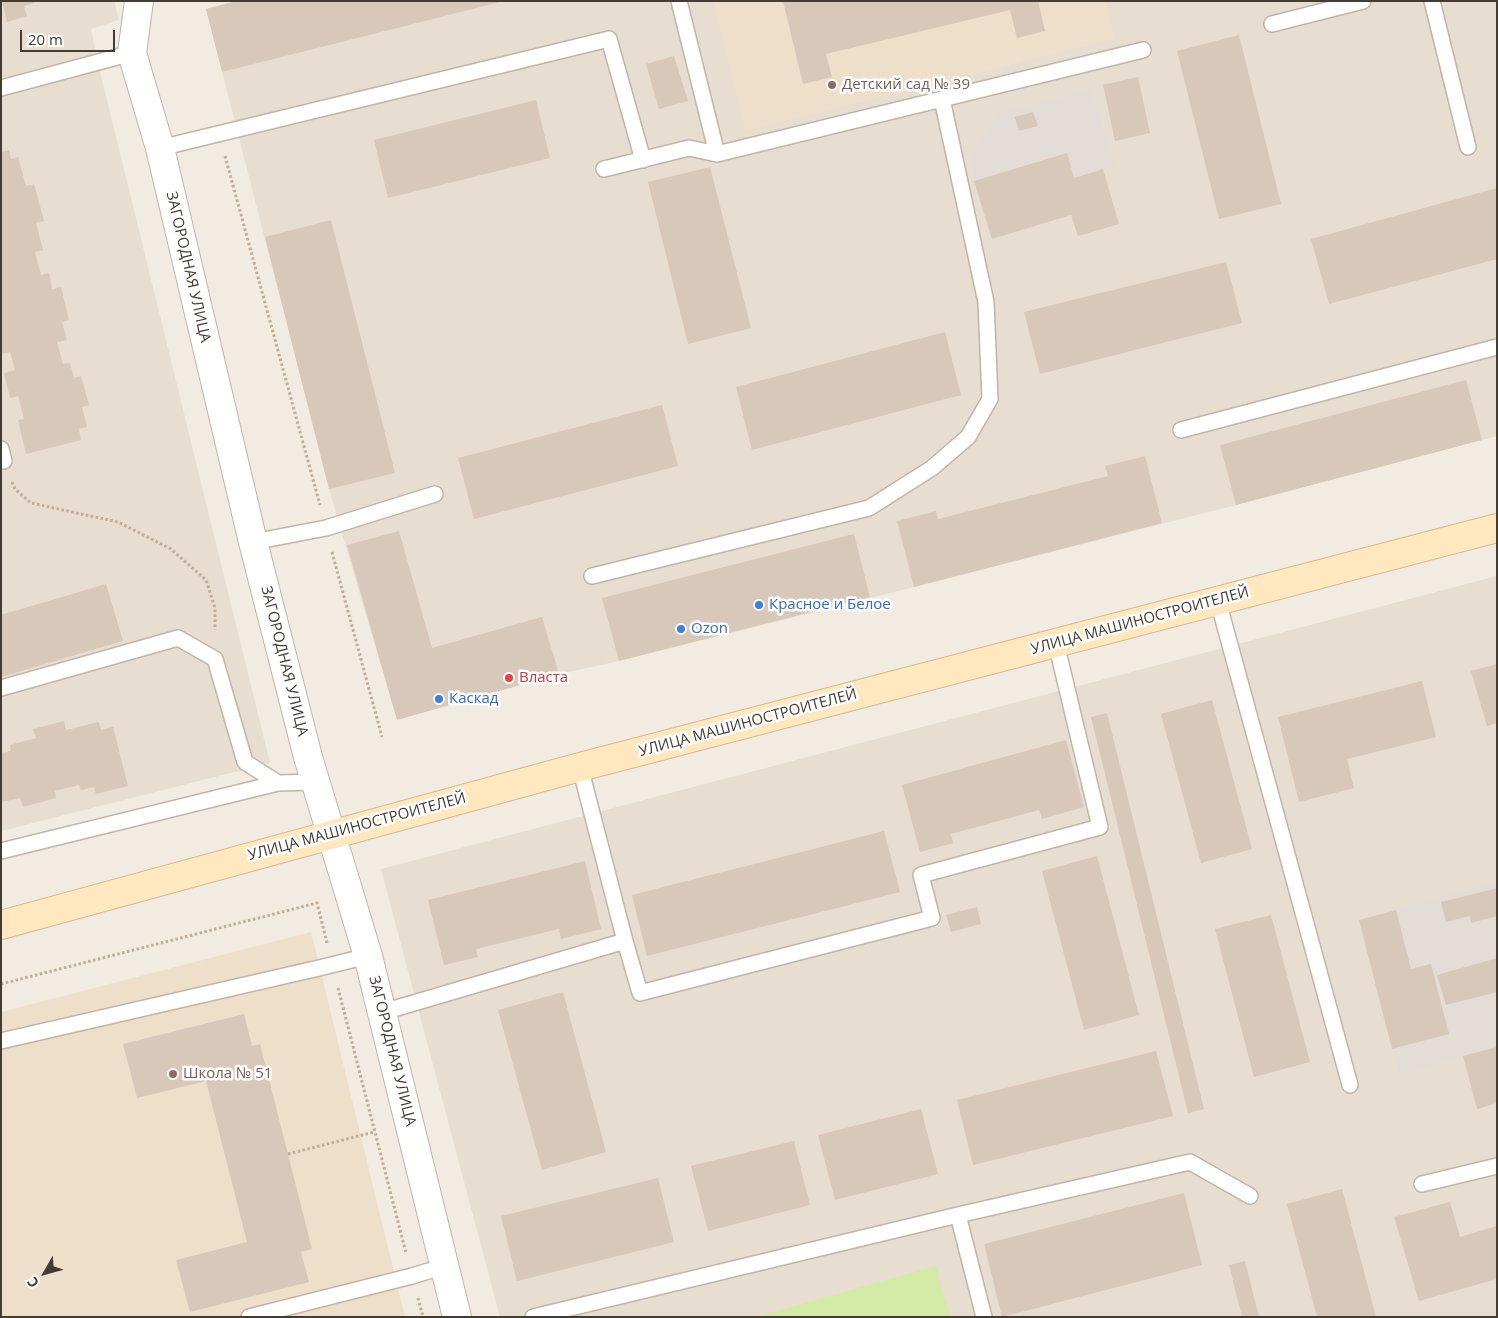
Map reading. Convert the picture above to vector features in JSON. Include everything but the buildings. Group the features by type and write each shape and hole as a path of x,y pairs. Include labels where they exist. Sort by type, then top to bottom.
{"street":[{"name":"ЗАГОРОДНАЯ УЛИЦА","path":"139,1 132,53 160,148 254,542 308,757 317,782 383,1012 457,1317"},
{"name":"УЛИЦА МАШИНОСТРОИТЕЛЕЙ","path":"1,925 580,767 1497,528"}],"lane":[{"path":"679,1 716,154"},
{"path":"1272,24 1363,1"},
{"path":"1432,1 1468,147"},
{"path":"160,148 609,40 643,160"},
{"path":"604,169 689,148 716,154 1143,50"},
{"path":"1,88 132,53"},
{"path":"592,576 869,508 932,468 968,437 990,399 986,302 942,99"},
{"path":"1181,430 1497,347"},
{"path":"254,542 326,528 436,494"},
{"path":"1218,600 1350,1084"},
{"path":"1,688 178,638 215,658 245,762 278,783"},
{"path":"580,767 640,993 932,918 921,875 1100,826 1056,643"},
{"path":"1,850 278,783 317,782"},
{"path":"383,1012 625,941"},
{"path":"1,1041 368,956"},
{"path":"533,1317 958,1215 1190,1162 1250,1196"},
{"path":"1422,1184 1497,1166"},
{"path":"958,1215 984,1317"},
{"path":"249,1317 445,1266"}],"path":[{"path":"219,134 382,737"},
{"path":"2,455 15,488 31,503 118,522 171,549 206,580 215,608 215,658"},
{"path":"1,984 317,903 374,1132 423,1317"},
{"path":"288,1154 374,1132"}],"shaded area":[{"path":"1,1 114,1 119,20 91,29 270,763 1,831"},
{"path":"236,1 1497,1 1497,436 914,587 619,661 559,674 397,720 329,489 206,9"},
{"name":"Детский сад № 39","path":"713,1 1106,1 1115,39 745,131"},
{"path":"1091,90 1115,166 1103,169 1119,224 1078,236 1071,215 992,239 974,181 973,153 999,114"},
{"path":"1497,576 1497,1317 500,1317 381,869"},
{"path":"1497,882 1497,1103 1477,1109 1463,1056 1400,1074 1359,920"},
{"name":"Школа № 51","path":"311,932 405,1317 1,1317 1,1012"}],"green space":[{"path":"936,1266 950,1317 756,1317"}],"place":[{"name":"Детский сад № 39","path":"832,85"},
{"name":"Красное и Белое","path":"759,605"},
{"name":"Ozon","path":"681,629"},
{"name":"Власта","path":"509,678"},
{"name":"Каскад","path":"439,699"},
{"name":"Школа № 51","path":"173,1074"}]}
